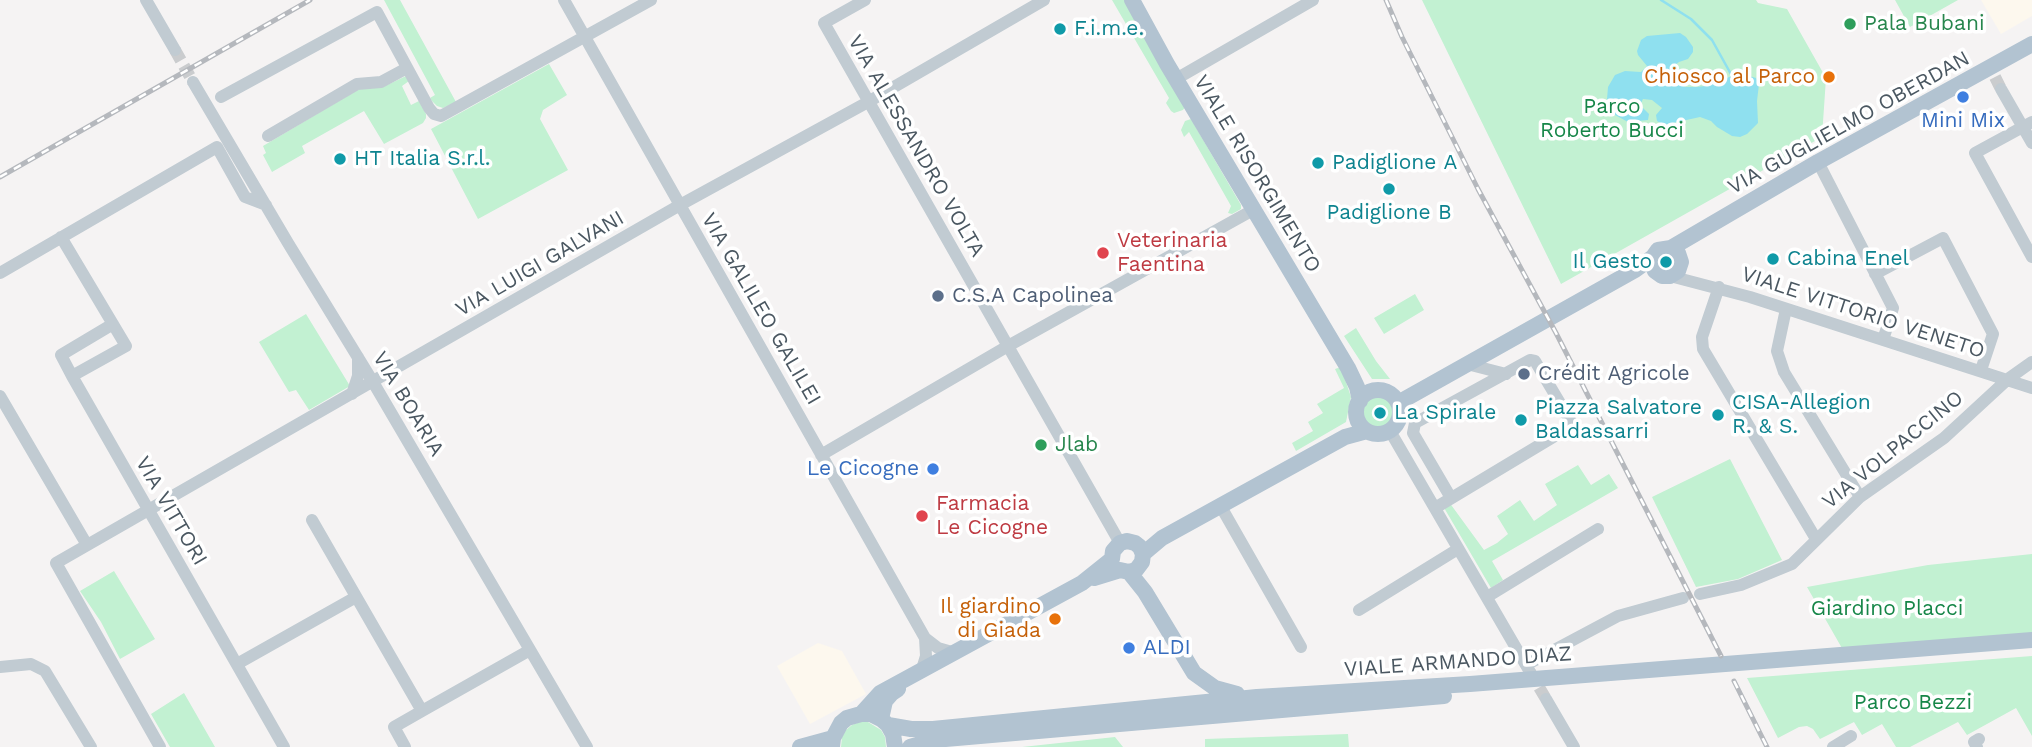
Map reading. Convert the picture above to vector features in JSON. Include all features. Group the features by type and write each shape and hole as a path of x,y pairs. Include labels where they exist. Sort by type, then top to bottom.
{"main road":[{"name":"VIALE RISORGIMENTO","path":"1132,0 1348,368 1360,401"},
{"name":"VIA GUGLIELMO OBERDAN","path":"1398,403 1653,262 1662,248 1678,260 1818,162 1995,78 2032,44"},
{"path":"1653,262 1658,274 1678,260"},
{"name":"VIALE RISORGIMENTO","path":"1348,368 1375,391"},
{"path":"1369,393 1388,393 1398,403 1398,422 1390,431 1378,434 1363,425 1357,407 1369,393"},
{"path":"800,747 832,742 841,723 861,714 880,693 1082,583 1130,562 1162,537 1363,425"},
{"path":"1120,543 1113,551 1130,562 1190,669 1201,680 1226,692 1257,697"},
{"name":"VIALE ARMANDO DIAZ","path":"910,747 934,740 1470,689 2032,640"},
{"name":"VIALE ARMANDO DIAZ","path":"861,714 911,729 933,729 1257,697 1470,689 2032,648"},
{"path":"895,747 893,734 885,722 885,701 892,693 959,656 958,650"}],"street":[{"path":"146,0 175,50"},
{"name":"VIA GALILEO GALILEI","path":"564,0 925,638"},
{"path":"221,97 377,12 432,112 441,116 651,0"},
{"name":"VIA ALESSANDRO VOLTA","path":"865,0 824,23 1120,543"},
{"name":"VIA LUIGI GALVANI","path":"160,747 56,562 1044,0"},
{"path":"1176,79 1313,0"},
{"path":"268,135 357,84 381,82 407,68"},
{"path":"1995,78 2027,124 2032,143"},
{"name":"VIA BOARIA","path":"193,82 587,747"},
{"path":"2027,124 1975,153 2032,257"},
{"path":"0,273 217,147 245,197 265,205"},
{"path":"1818,162 1893,308 1884,340"},
{"path":"821,454 1253,210"},
{"path":"61,237 126,346 72,376"},
{"path":"1875,274 1943,238 1993,334 1981,370"},
{"name":"VIALE VITTORIO VENETO","path":"1678,260 1719,287 2032,388"},
{"path":"1719,287 1702,337 1703,349 1816,539"},
{"path":"1786,309 1777,351 1784,372 1860,497"},
{"name":"VIA VITTORI","path":"113,324 61,355 284,747"},
{"path":"358,358 372,367 397,369"},
{"path":"352,394 358,376 358,358"},
{"path":"1435,508 1573,425 1535,361 1530,360 1415,423 1413,433 1451,498"},
{"name":"VIA VOLPACCINO","path":"1700,594 1741,585 1792,564 1860,497 1944,438 2008,379 2032,362"},
{"path":"1467,364 1506,374"},
{"path":"0,396 87,545"},
{"path":"1390,431 1528,668 1618,615 1683,598"},
{"path":"1220,505 1301,647"},
{"path":"312,520 422,711"},
{"path":"1487,597 1598,529"},
{"path":"1359,610 1458,549"},
{"path":"237,664 356,597"},
{"path":"925,638 938,648 958,650"},
{"path":"922,669 926,656 925,638"},
{"path":"405,747 394,727 530,650"},
{"path":"0,667 31,664 45,671 91,747"},
{"path":"1546,699 1574,747"},
{"path":"1833,747 1851,736"},
{"path":"1977,747 1974,742 1979,739 1983,747"}],"shaded area":[{"path":"1981,0 2032,0 2032,16 2001,34"},
{"path":"818,643 842,651 866,694 810,724 777,666"}],"green space":[{"path":"384,0 400,0 456,102 443,108 432,101 430,98 435,95"},
{"path":"1112,0 1126,0 1185,107 1183,110 1174,113 1171,111 1166,103 1169,98"},
{"name":"Parco Roberto Bucci","path":"1422,0 1756,0 1758,3 1787,9 1826,78 1822,137 1561,284"},
{"path":"1895,0 1958,0 1910,27"},
{"path":"549,64 567,95 543,110 540,119 568,170 478,219 431,129"},
{"path":"406,76 409,81 402,86 411,105 419,101 426,114 423,123 384,144 364,111 302,146 305,153 272,172 263,155 266,153 263,146 359,89 383,87"},
{"path":"1191,119 1241,205 1241,209 1232,214 1228,213 1231,206 1189,132 1184,137 1181,130 1185,121"},
{"path":"1415,294 1424,310 1384,334 1374,318"},
{"path":"306,314 350,386 309,410 296,390 289,392 259,342"},
{"path":"1356,328 1390,379 1372,379 1344,336"},
{"path":"1341,367 1351,397 1346,422 1296,451 1292,443 1313,431 1308,422 1323,413 1317,404 1344,388 1335,369"},
{"path":"1378,396 1389,401 1394,412 1389,423 1378,428 1367,423 1362,412 1367,401"},
{"path":"1730,459 1782,560 1738,579 1696,587 1652,497"},
{"path":"1578,465 1591,485 1609,474 1618,488 1492,561 1503,580 1491,588 1443,506 1449,502 1484,550 1508,534 1497,516 1520,500 1534,521 1557,505 1545,484"},
{"name":"Giardino Placci","path":"2032,554 2032,634 1843,650 1807,587 1928,565"},
{"path":"114,571 155,639 120,659 101,622 80,591"},
{"name":"Parco Bezzi","path":"2032,656 2032,736 2016,708 1967,735 1958,722 1910,747 1896,747 1882,724 1862,735 1854,722 1820,739 1813,729 1807,726 1799,727 1778,738 1747,678"},
{"path":"184,693 215,747 170,747 151,714"},
{"path":"860,722 868,722 881,730 886,747 841,747 846,730"},
{"path":"1348,734 1349,747 1205,747 1205,739"},
{"path":"1115,737 1123,747 1022,747"}],"water":[{"path":"1680,33 1693,47 1693,52 1688,59 1670,69 1671,76 1678,84 1686,87 1705,86 1742,74 1756,78 1759,84 1758,123 1747,134 1732,136 1711,121 1700,117 1664,125 1657,121 1656,115 1662,108 1652,100 1643,99 1640,105 1649,114 1648,120 1628,122 1615,115 1607,99 1608,87 1615,75 1625,71 1641,72 1647,66 1637,51 1641,40 1647,36"}],"waterway":[{"path":"1661,0 1691,19 1712,40 1732,76"}],"tunnel":[{"path":"175,50 193,82"},
{"path":"1995,77 2001,89"},
{"path":"1530,672 1546,699"}],"railway":[{"path":"0,177 310,0"},
{"path":"1386,0 1478,189 1556,333 1721,656"},
{"path":"1734,681 1767,747"}],"place":[{"name":"Pala Bubani","path":"1850,24"},
{"name":"F.i.m.e.","path":"1060,29"},
{"name":"Chiosco al Parco","path":"1829,77"},
{"name":"Mini Mix","path":"1963,97"},
{"name":"HT Italia S.r.l.","path":"340,159"},
{"name":"Padiglione A","path":"1318,163"},
{"name":"Padiglione B","path":"1389,189"},
{"name":"Veterinaria Faentina","path":"1103,253"},
{"name":"Cabina Enel","path":"1773,259"},
{"name":"Il Gesto","path":"1666,262"},
{"name":"C.S.A Capolinea","path":"938,296"},
{"name":"Crédit Agricole","path":"1524,374"},
{"name":"La Spirale","path":"1380,413"},
{"name":"CISA-Allegion R. & S.","path":"1718,415"},
{"name":"Piazza Salvatore Baldassarri","path":"1521,420"},
{"name":"Jlab","path":"1041,445"},
{"name":"Le Cicogne","path":"933,469"},
{"name":"Farmacia Le Cicogne","path":"922,516"},
{"name":"Il giardino di Giada","path":"1055,619"},
{"name":"ALDI","path":"1129,648"}]}
